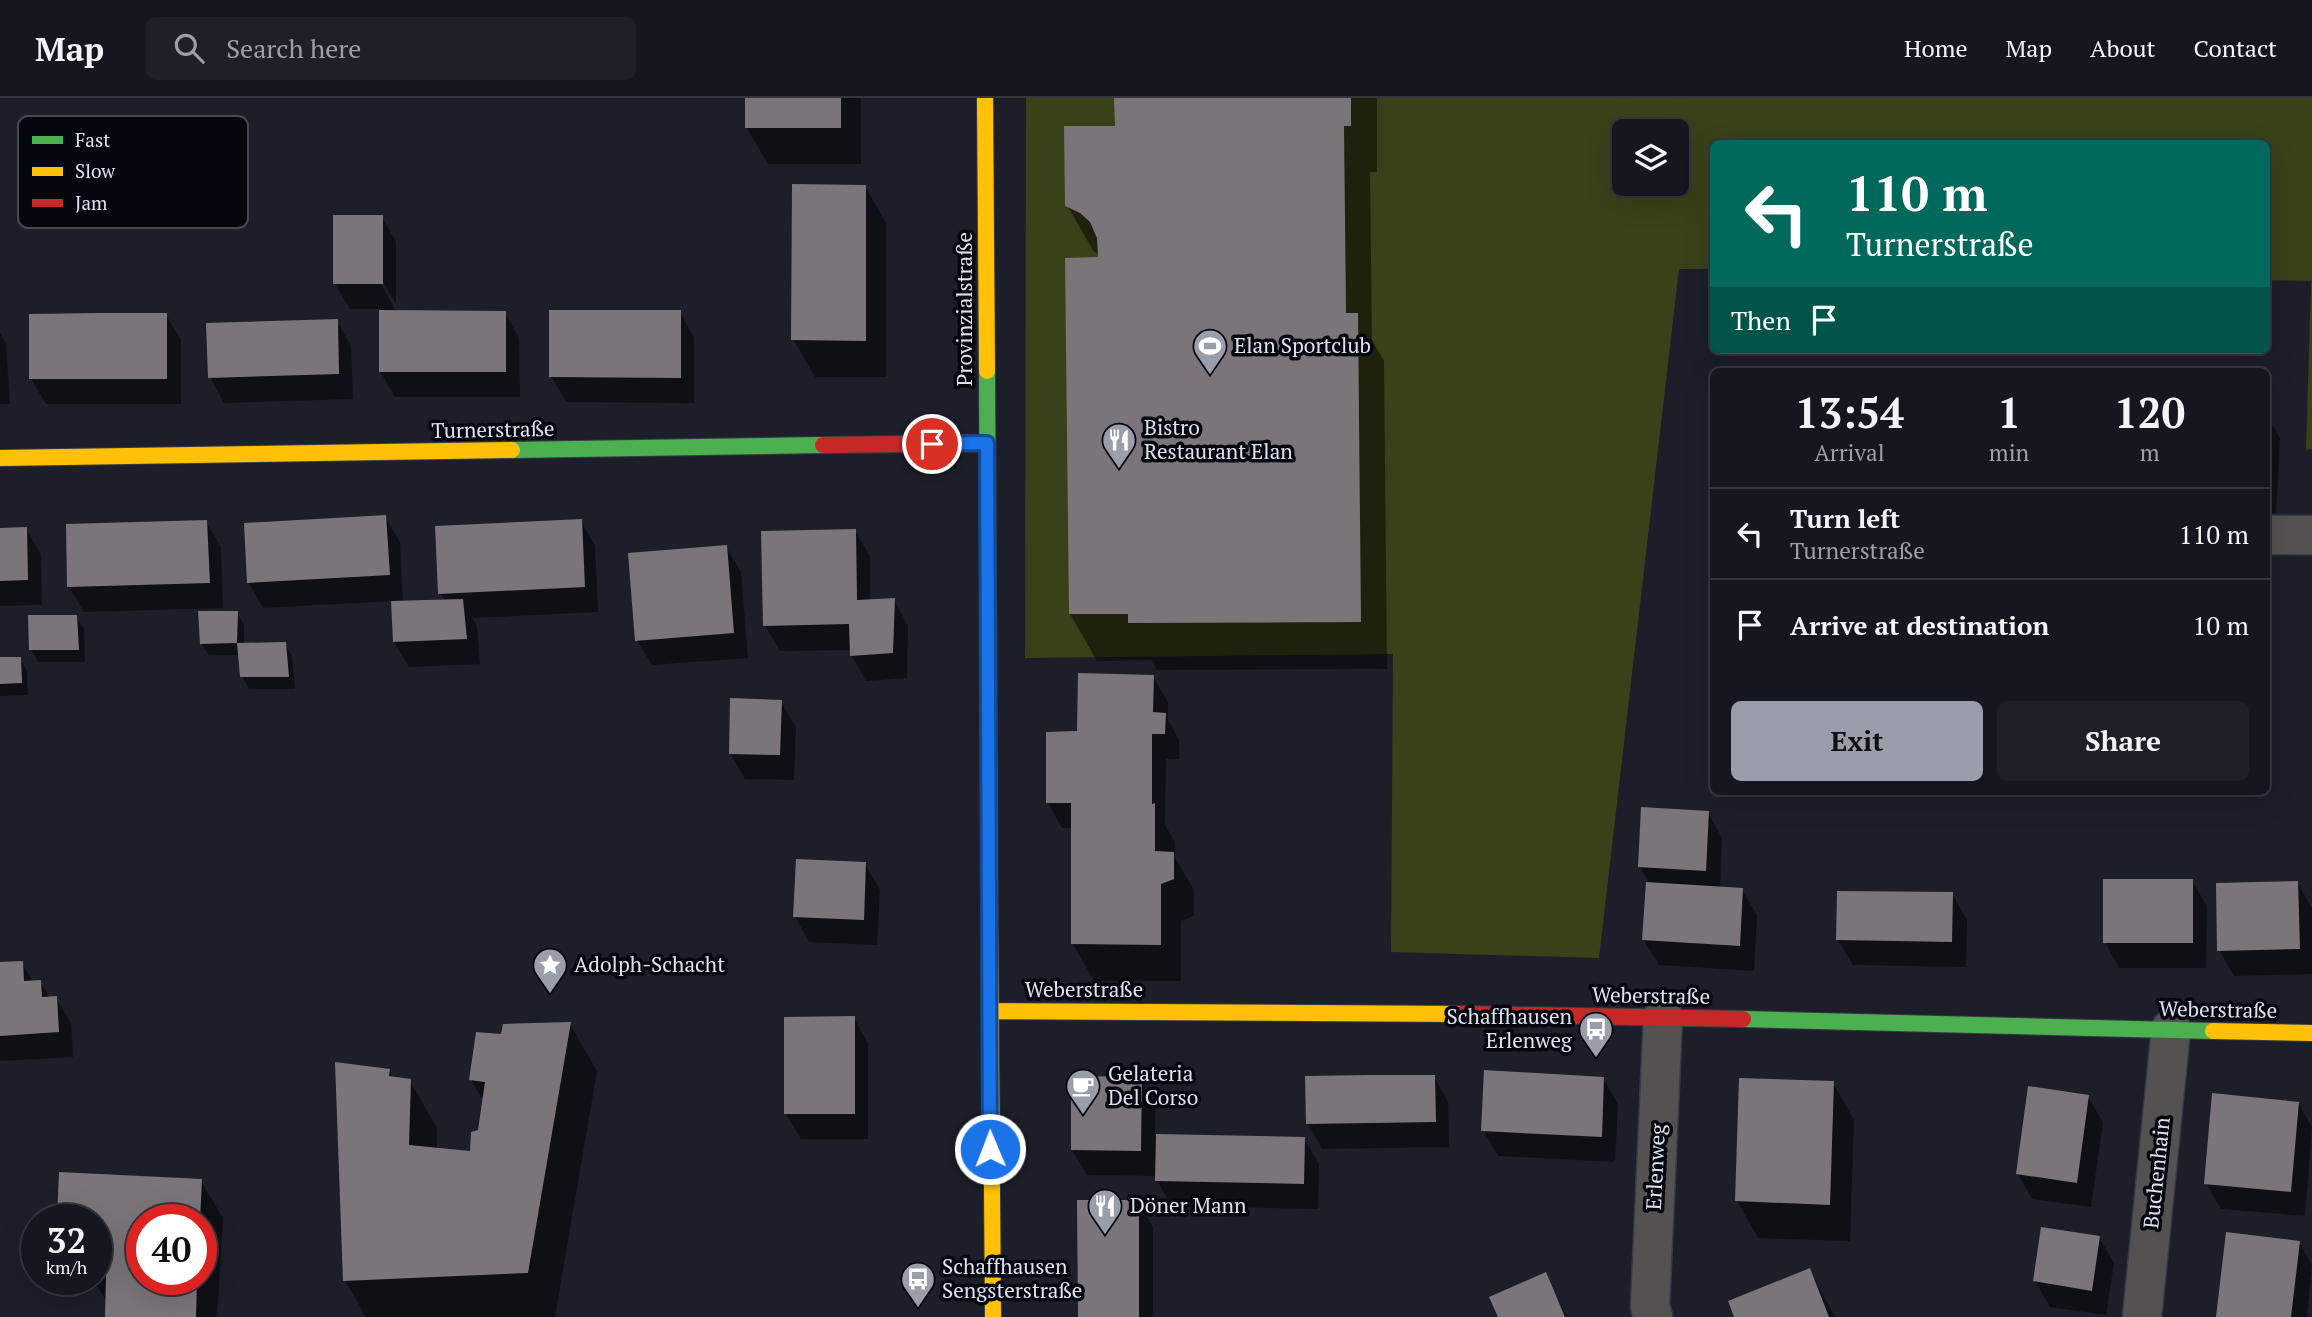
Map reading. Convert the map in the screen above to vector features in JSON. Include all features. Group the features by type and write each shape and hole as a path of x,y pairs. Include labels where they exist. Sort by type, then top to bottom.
{"street":[{"name":"Provinzialstraße","path":"985,98 993,1317"},
{"name":"Turnerstraße","path":"0,458 987,443"},
{"path":"2270,535 2312,536"},
{"name":"Weberstraße","path":"989,1011 1663,1017 2312,1033"},
{"name":"Erlenweg","path":"1653,1317 1650,1306 1663,1017"},
{"name":"Buchenhain","path":"2142,1317 2171,1030"}],"green space":[{"path":"1026,98 2312,98 2312,449 2306,450 2311,281 2270,280 2270,140 1710,140 1710,269 1679,269 1599,958 1391,952 1393,654 1025,658"}],"building":[{"path":"745,98 841,98 841,128 745,128"},
{"name":"Elan Sportclub","path":"1114,98 1351,98 1351,126 1344,126 1346,313 1358,313 1361,622 1128,623 1128,614 1069,614 1065,258 1098,257 1097,238 1090,222 1080,213 1065,206 1064,126 1115,126"},
{"path":"792,184 866,185 866,341 791,340"},
{"path":"333,215 383,215 383,284 333,284"},
{"path":"379,310 506,311 506,372 379,372"},
{"path":"549,310 681,310 681,378 549,377"},
{"path":"167,313 167,379 29,379 29,314"},
{"path":"338,319 339,374 208,378 206,323"},
{"path":"386,515 390,575 247,583 244,523"},
{"path":"582,519 585,587 438,594 435,526"},
{"path":"207,520 210,583 67,587 66,524"},
{"path":"27,527 28,580 0,581 0,528"},
{"path":"856,529 857,600 895,598 893,653 850,656 849,624 763,626 761,531"},
{"path":"727,545 734,633 635,641 628,553"},
{"path":"463,599 467,639 393,642 391,601"},
{"path":"198,611 238,611 237,643 200,644"},
{"path":"28,615 77,615 79,650 29,650"},
{"path":"1710,618 1710,676 1708,676"},
{"path":"286,642 289,677 240,677 237,643"},
{"path":"0,657 21,657 22,683 0,684"},
{"path":"1078,673 1154,675 1153,712 1166,713 1165,734 1152,734 1155,851 1174,852 1174,879 1161,884 1161,945 1071,944 1071,803 1046,803 1046,732 1077,731"},
{"path":"730,698 782,700 780,755 729,754"},
{"path":"1641,807 1709,811 1706,871 1638,867"},
{"path":"796,859 866,862 864,920 793,917"},
{"path":"2103,879 2193,879 2193,943 2103,943"},
{"path":"2298,881 2300,949 2217,951 2216,883"},
{"path":"1646,882 1743,888 1740,946 1642,940"},
{"path":"1837,891 1953,892 1952,942 1836,940"},
{"path":"23,961 24,981 41,980 42,997 57,996 59,1032 0,1036 0,962"},
{"path":"855,1016 855,1114 784,1114 784,1017"},
{"path":"571,1022 528,1273 343,1281 335,1062 390,1069 389,1076 411,1079 409,1145 470,1151 471,1132 478,1130 485,1082 469,1080 476,1032 501,1034 503,1024"},
{"path":"1484,1070 1604,1077 1602,1137 1481,1131"},
{"path":"1435,1075 1436,1122 1306,1124 1305,1076"},
{"path":"1071,1076 1142,1077 1141,1151 1071,1150"},
{"path":"1739,1078 1834,1081 1830,1205 1735,1201"},
{"path":"2028,1086 2089,1095 2077,1183 2016,1174"},
{"path":"2212,1093 2299,1102 2291,1192 2204,1184"},
{"path":"1156,1134 1305,1137 1304,1184 1155,1181"},
{"path":"59,1172 202,1179 201,1204 126,1204 126,1295 197,1295 196,1317 105,1317 106,1295 112,1295 112,1204 58,1204"},
{"path":"1077,1200 1139,1200 1139,1317 1078,1317"},
{"path":"2041,1227 2100,1236 2092,1291 2033,1281"},
{"path":"2226,1232 2300,1241 2291,1317 2216,1317"},
{"path":"1810,1268 1829,1317 1734,1317 1728,1301"},
{"path":"1546,1272 1565,1317 1498,1317 1489,1297"}],"traffic: fast":[{"path":"987,371 990,931"},
{"path":"512,450 823,445"},
{"path":"1743,1019 2213,1031"}],"traffic: slow":[{"path":"985,98 987,371"},
{"path":"0,458 512,450"},
{"path":"990,931 993,1317"},
{"path":"989,1011 1461,1014"},
{"path":"2213,1031 2312,1033"}],"traffic: jam":[{"path":"823,445 987,443"},
{"path":"1461,1014 1743,1019"}],"place":[{"name":"Elan Sportclub","path":"1210,376"},
{"name":"Bistro Restaurant Elan","path":"1119,470"},
{"name":"Adolph-Schacht","path":"550,995"},
{"name":"Schaffhausen Erlenweg","path":"1596,1059"},
{"name":"Gelateria Del Corso","path":"1083,1116"},
{"name":"Döner Mann","path":"1105,1236"},
{"name":"Schaffhausen Sengsterstraße","path":"918,1309"}],"route":[{"path":"932,444 987,443 990,1149"}]}
